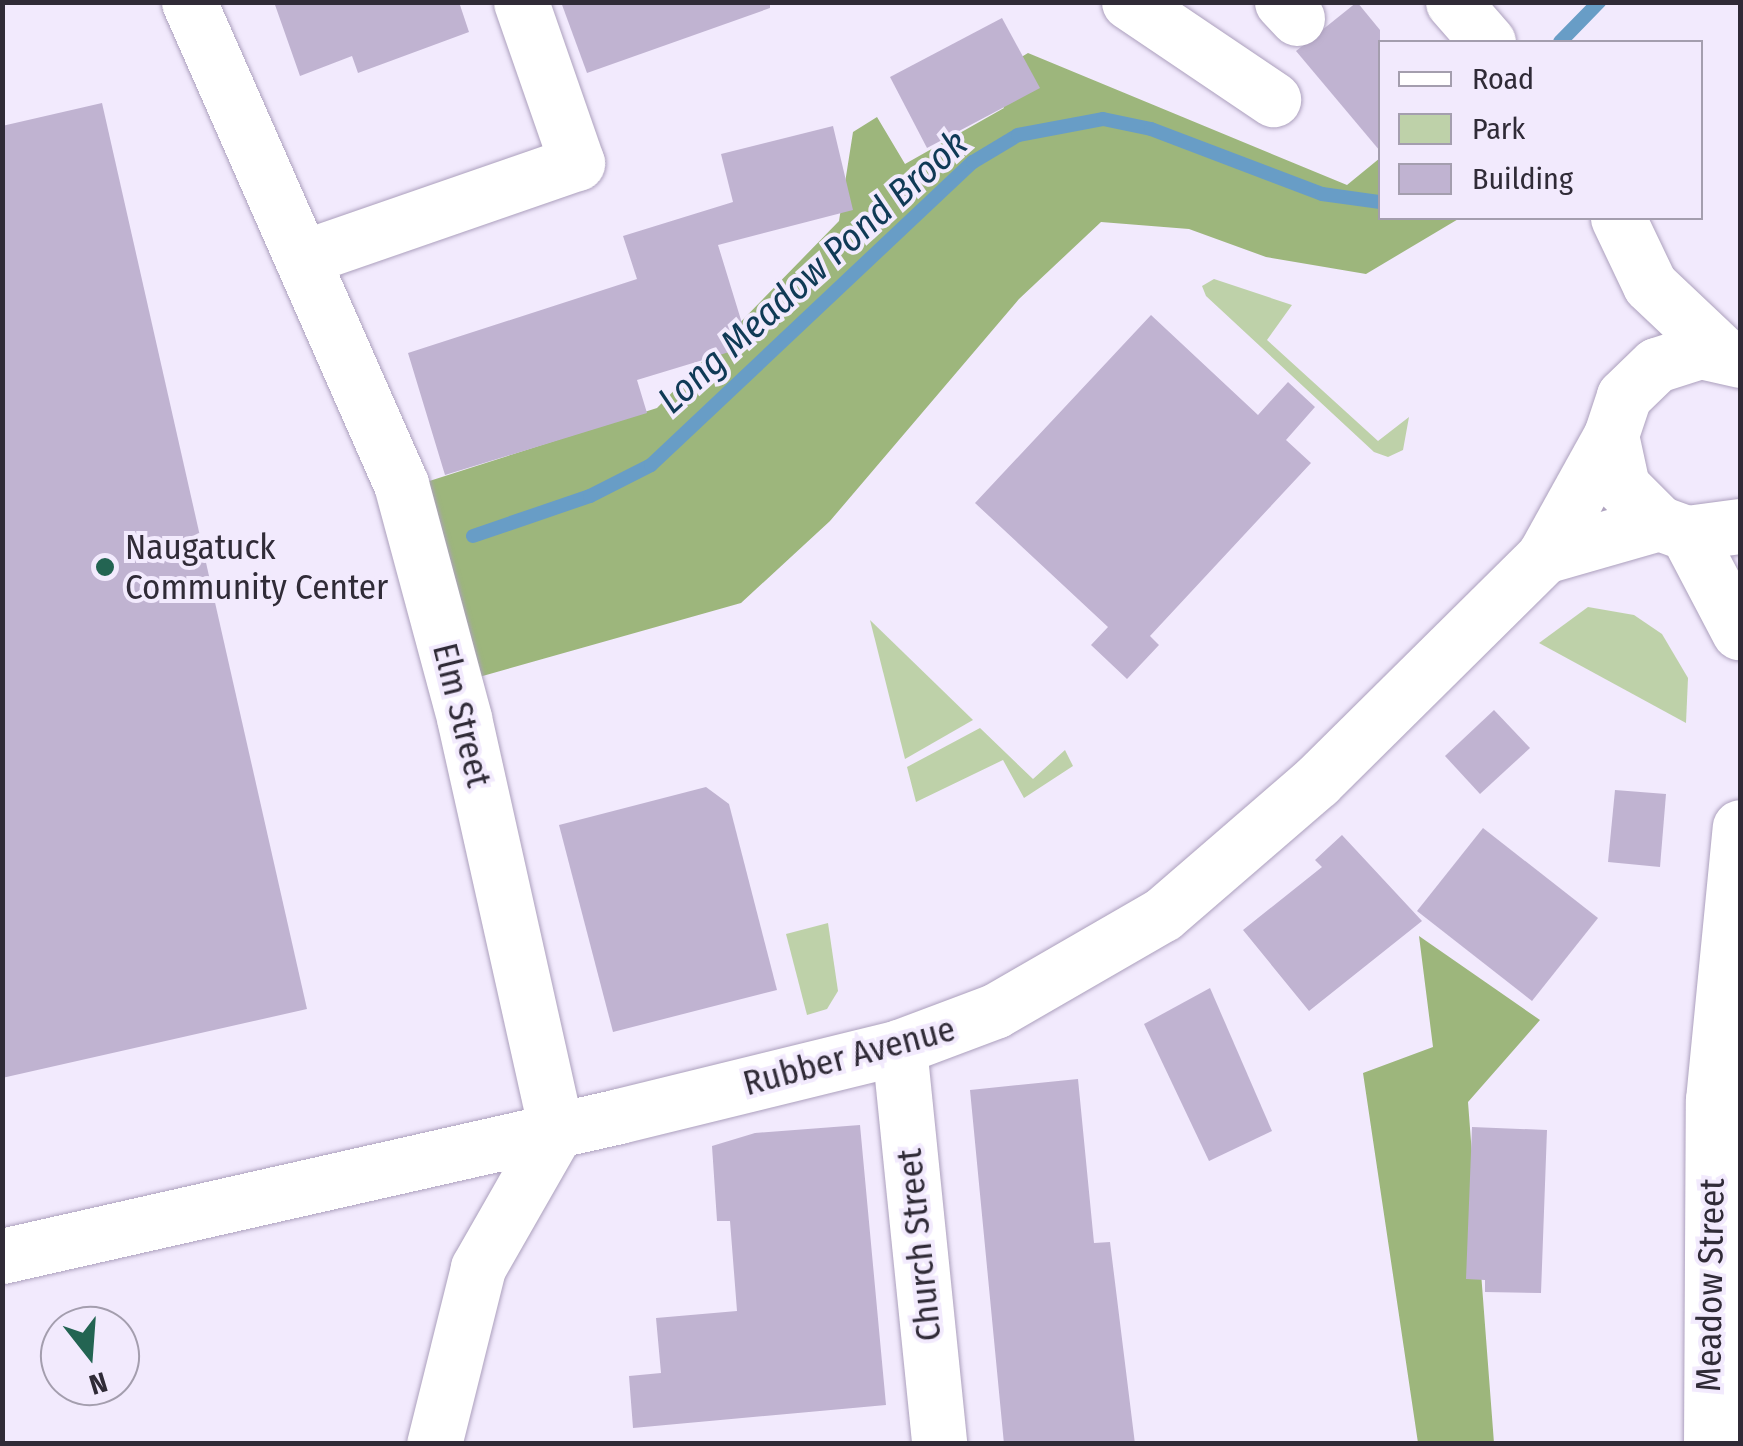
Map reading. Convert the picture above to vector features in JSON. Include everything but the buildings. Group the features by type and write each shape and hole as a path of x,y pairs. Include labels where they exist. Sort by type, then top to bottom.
{"street":[{"path":"302,258 577,163 522,2"},
{"path":"1129,2 1272,98"},
{"path":"1452,2 1486,40"},
{"name":"Elm Street","path":"192,3 401,484 464,718 556,1131"},
{"path":"1619,220 1650,285 1732,357"},
{"name":"Rubber Avenue","path":"2,1256 556,1131 899,1046 996,1011 1163,914 1317,781 1544,556 1611,435 1637,378 1650,285"},
{"path":"1637,378 1677,355 1732,357"},
{"path":"1611,435 1622,486 1673,528 1740,636"},
{"name":"Rubber Avenue","path":"1544,556 1673,528 1740,526"},
{"name":"Meadow Street","path":"1710,1444 1714,1100 1740,827"},
{"name":"Church Street","path":"899,1046 939,1444"},
{"path":"434,1444 478,1268 556,1131"}],"green space":[{"path":"1028,53 1347,185 1378,160 1378,220 1457,220 1366,274 1266,257 1189,229 1101,222 1019,299 830,521 741,603 472,679 420,484 657,408 839,221 853,132 877,117 905,164 1004,108 988,77"},
{"path":"1214,279 1292,305 1267,340 1378,441 1409,417 1403,450 1388,457 1374,452 1206,296 1202,286"},
{"path":"1588,607 1634,615 1662,634 1688,678 1686,723 1539,643"},
{"path":"870,620 973,720 905,759"},
{"path":"980,728 1033,779 1065,750 1073,766 1024,798 1003,760 916,802 907,767"},
{"path":"828,923 838,991 827,1009 807,1015 786,934"},
{"path":"1419,936 1540,1020 1468,1102 1494,1443 1418,1443 1363,1073 1433,1047"}],"waterway":[{"name":"Long Meadow Pond Brook","path":"1562,40 1599,2"},
{"name":"Long Meadow Pond Brook","path":"473,536 590,496 651,465 973,162 1018,135 1103,119 1151,129 1322,194 1378,202"}],"place":[{"name":"Naugatuck Community Center","path":"105,567"}]}
